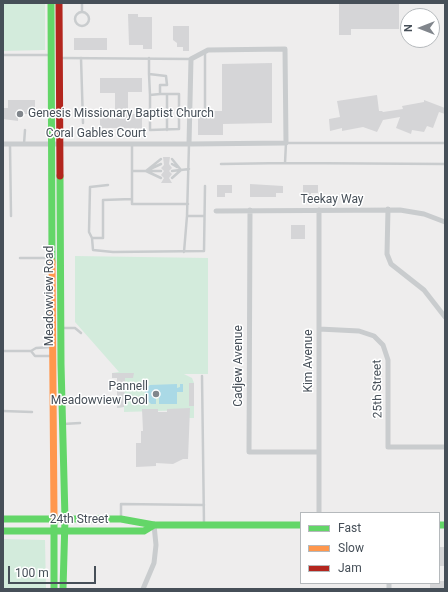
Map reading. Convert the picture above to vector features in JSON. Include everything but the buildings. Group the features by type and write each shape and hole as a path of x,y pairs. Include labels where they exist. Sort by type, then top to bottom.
{"main road":[{"name":"Meadowview Road","path":"51,3 53,144 54,589"},
{"name":"Meadowview Road","path":"59,3 64,518 63,589"},
{"name":"24th Street","path":"3,519 121,519 154,525 300,525"},
{"name":"24th Street","path":"3,531 144,531 154,525"}],"street":[{"path":"189,144 191,59 205,52 286,49 286,143"},
{"name":"Coral Gables Court","path":"3,144 286,143"},
{"path":"388,209 387,254 391,264 424,290 445,317"},
{"name":"Teekay Way","path":"216,211 388,209 424,214 445,222"},
{"name":"Cadjew Avenue","path":"250,210 249,452 319,452"},
{"name":"Kim Avenue","path":"318,210 319,512"},
{"name":"25th Street","path":"319,329 359,330 374,336 383,345 388,360 388,447 445,447"},
{"path":"143,589 154,563 156,545 154,525"}],"lane":[{"path":"82,3 82,12"},
{"path":"82,12 87,14 89,19 87,24 82,27 76,24 74,19 76,14 82,12"},
{"path":"205,52 205,109"},
{"path":"3,55 52,56"},
{"path":"60,58 191,59"},
{"path":"81,58 82,123"},
{"path":"149,58 150,130 179,129 179,94 150,94"},
{"path":"149,74 166,76 167,85 160,85 160,94"},
{"path":"166,94 167,130"},
{"path":"24,144 25,130"},
{"path":"285,163 286,143 445,143"},
{"path":"10,144 11,216"},
{"path":"132,144 132,204 188,204"},
{"path":"184,252 189,184 189,144"},
{"path":"146,171 161,159"},
{"path":"172,159 181,170"},
{"path":"146,171 161,164"},
{"path":"172,164 181,170"},
{"path":"221,164 445,164"},
{"path":"172,170 189,170"},
{"path":"172,178 181,170"},
{"path":"132,171 161,171"},
{"path":"146,171 161,178"},
{"path":"108,185 90,187 89,232 92,238 93,250 113,252 204,251 205,186"},
{"path":"92,238 103,238 103,200 132,199"},
{"path":"187,216 204,216"},
{"path":"20,258 53,258"},
{"path":"61,328 75,328 81,333"},
{"path":"3,351 31,350 36,348 53,347"},
{"path":"31,350 35,356 53,356"},
{"path":"202,376 204,525"},
{"path":"3,411 32,412"},
{"path":"62,424 80,424"},
{"path":"121,519 121,504 204,505"}],"green space":[{"path":"3,3 45,3 45,50 3,51"},
{"path":"75,256 208,258 208,374 184,374 192,378 194,383 194,418 189,418 188,410 124,412 124,407 117,408 117,378 112,378 112,373 119,372 75,322"},
{"path":"3,539 45,540 46,589 3,589"}],"water":[{"path":"177,384 177,388 180,387 180,384 183,384 183,392 177,392 177,404 159,404 159,392 156,392 156,404 151,404 145,398 145,389 150,385"}],"traffic: fast":[{"path":"51,3 52,262"},
{"path":"60,176 61,364 65,519 63,589"},
{"path":"54,517 54,589"},
{"path":"3,519 121,519 154,525 300,525"},
{"path":"3,531 144,531 154,525"},
{"path":"440,525 445,525"}],"traffic: slow":[{"path":"52,262 54,517"}],"traffic: jam":[{"path":"59,3 60,176"}],"place":[{"name":"Genesis Missionary Baptist Church","path":"20,114"},
{"name":"Pannell Meadowview Pool","path":"156,394"}]}
